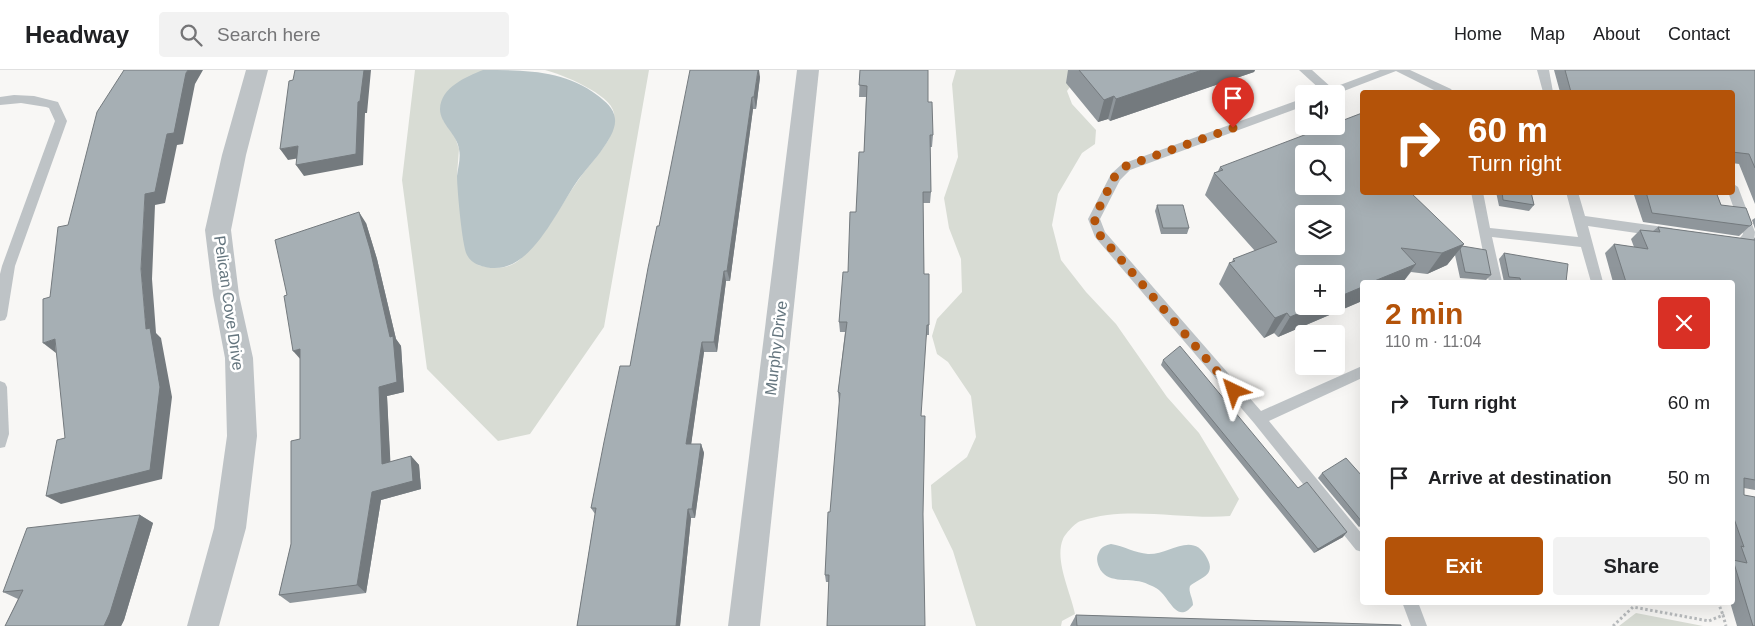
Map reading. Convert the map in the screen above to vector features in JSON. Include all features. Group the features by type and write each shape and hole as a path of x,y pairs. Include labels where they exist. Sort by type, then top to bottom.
{"street":[{"name":"Pelican Cove Drive","path":"203,626 230,528 242,436 239,358 226,295 218,230 234,155 257,70"},
{"name":"Murphy Drive","path":"744,626 808,70"}],"lane":[{"path":"1305,70 1320,85"},
{"path":"1345,87 1391,70"},
{"path":"1401,70 1443,90"},
{"path":"1543,70 1548,90"},
{"path":"0,101 12,98 32,98 54,106 61,121 8,267 1,300 0,316"},
{"path":"1295,105 1126,166 1115,176 1094,218 1099,234 1258,419 1360,543"},
{"path":"1478,195 1495,280"},
{"path":"1573,195 1584,242 1596,280"},
{"path":"1714,239 1743,243 1750,235 1735,195"},
{"path":"1578,220 1685,235"},
{"path":"1486,232 1584,242"},
{"path":"1258,419 1360,373"},
{"path":"0,387 2,434 0,442"},
{"path":"1411,605 1419,626"}],"path":[{"path":"1719,605 1726,626"},
{"path":"1613,626 1633,607 1709,621 1724,615"}],"shaded area":[{"path":"415,70 485,70 443,120 455,137 459,149 457,175 478,265 497,268 506,267 516,262 534,245 581,176 605,145 612,130 614,113 611,106 604,99 573,80 545,70 649,70 604,327 530,434 498,441 427,369 402,180"},
{"path":"483,70 529,71 558,76 585,87 597,95 611,108 615,119 612,134 607,142 578,180 537,243 516,262 499,268 478,265 467,255 458,192 459,149 443,119 440,109 441,101 450,89 462,80"},
{"path":"956,70 1087,70 1079,75 1067,91 1072,104 1096,130 1095,144 1082,153 1058,194 1052,225 1061,260 1086,292 1116,324 1167,397 1199,433 1239,499 1230,516 1212,517 1136,513 1099,516 1076,524 1068,531 1061,547 1064,576 1075,614 1062,621 1061,626 976,626 953,551 932,508 931,485 967,457 976,437 971,396 948,362 937,354 932,336 937,319 962,292 961,259 949,228 944,198 958,157 952,84"},
{"path":"1111,544 1148,554 1188,545 1195,546 1201,550 1210,564 1210,569 1206,576 1190,586 1193,605 1187,611 1178,611 1154,587 1142,582 1107,576 1099,567 1097,558 1101,549"},
{"path":"1636,613 1703,626 1619,626"}],"building":[{"path":"124,70 188,70 174,133 167,134 155,192 145,194 141,269 146,329 150,328 160,387 150,470 46,496 57,440 65,438 55,339 43,343 43,299 50,297 58,227 68,225 97,112"},
{"path":"295,70 364,70 360,101 358,102 356,154 296,165 298,146 280,149 289,81 293,80"},
{"path":"690,70 758,70 754,97 752,97 727,271 724,271 714,342 702,342 686,444 701,444 692,509 688,509 676,626 577,626 596,508 591,508 604,442 620,366 630,366 648,268 657,226 659,226"},
{"path":"860,70 928,70 928,102 932,102 933,135 930,135 931,192 923,192 924,274 929,274 929,325 927,325 921,416 925,416 923,514 925,626 827,626 829,575 825,575 828,512 830,512 840,393 838,392 847,322 839,322 843,272 848,272 850,212 856,212 859,152 864,152 867,86 859,85"},
{"path":"1079,70 1202,70 1116,99 1114,96 1104,100"},
{"path":"1565,70 1755,70 1755,168 1749,154 1735,152 1735,90 1570,90"},
{"path":"1360,114 1360,195 1413,195 1464,244 1442,253 1401,248 1416,264 1377,280 1360,280 1360,288 1345,294 1345,265 1295,265 1295,315 1290,317 1287,313 1275,318 1229,263 1235,261 1233,259 1277,242 1214,173 1223,170 1220,167 1304,135 1345,135 1345,120"},
{"path":"1502,195 1532,195 1534,205 1503,200"},
{"path":"1647,195 1717,195 1721,205 1746,208 1752,224 1750,226 1652,213"},
{"path":"1157,205 1183,205 1189,228 1163,228"},
{"path":"359,212 370,249 390,337 393,336 397,382 379,387 382,464 411,456 413,481 372,492 357,585 279,595 291,544 291,441 300,439 300,349 293,351 284,296 287,295 275,240"},
{"path":"1658,227 1755,240 1755,480 1744,478 1744,495 1755,497 1755,626 1753,626 1735,567 1735,560 1747,563 1741,546 1744,547 1735,522 1735,280 1625,280 1614,244 1648,249 1640,230 1660,232"},
{"path":"1462,246 1486,250 1491,275 1465,272 1460,249"},
{"path":"1504,253 1568,264 1566,280 1520,280 1520,278 1509,277"},
{"path":"1180,346 1298,488 1307,482 1347,532 1318,549 1163,360"},
{"path":"1346,458 1360,474 1360,520 1322,473"},
{"path":"140,515 110,613 104,626 5,626 23,590 3,592 27,528"},
{"path":"1076,615 1401,625 1401,626 1077,626"}],"route":[{"path":"1233,128 1126,166 1115,176 1094,218 1099,234 1234,391"}]}
